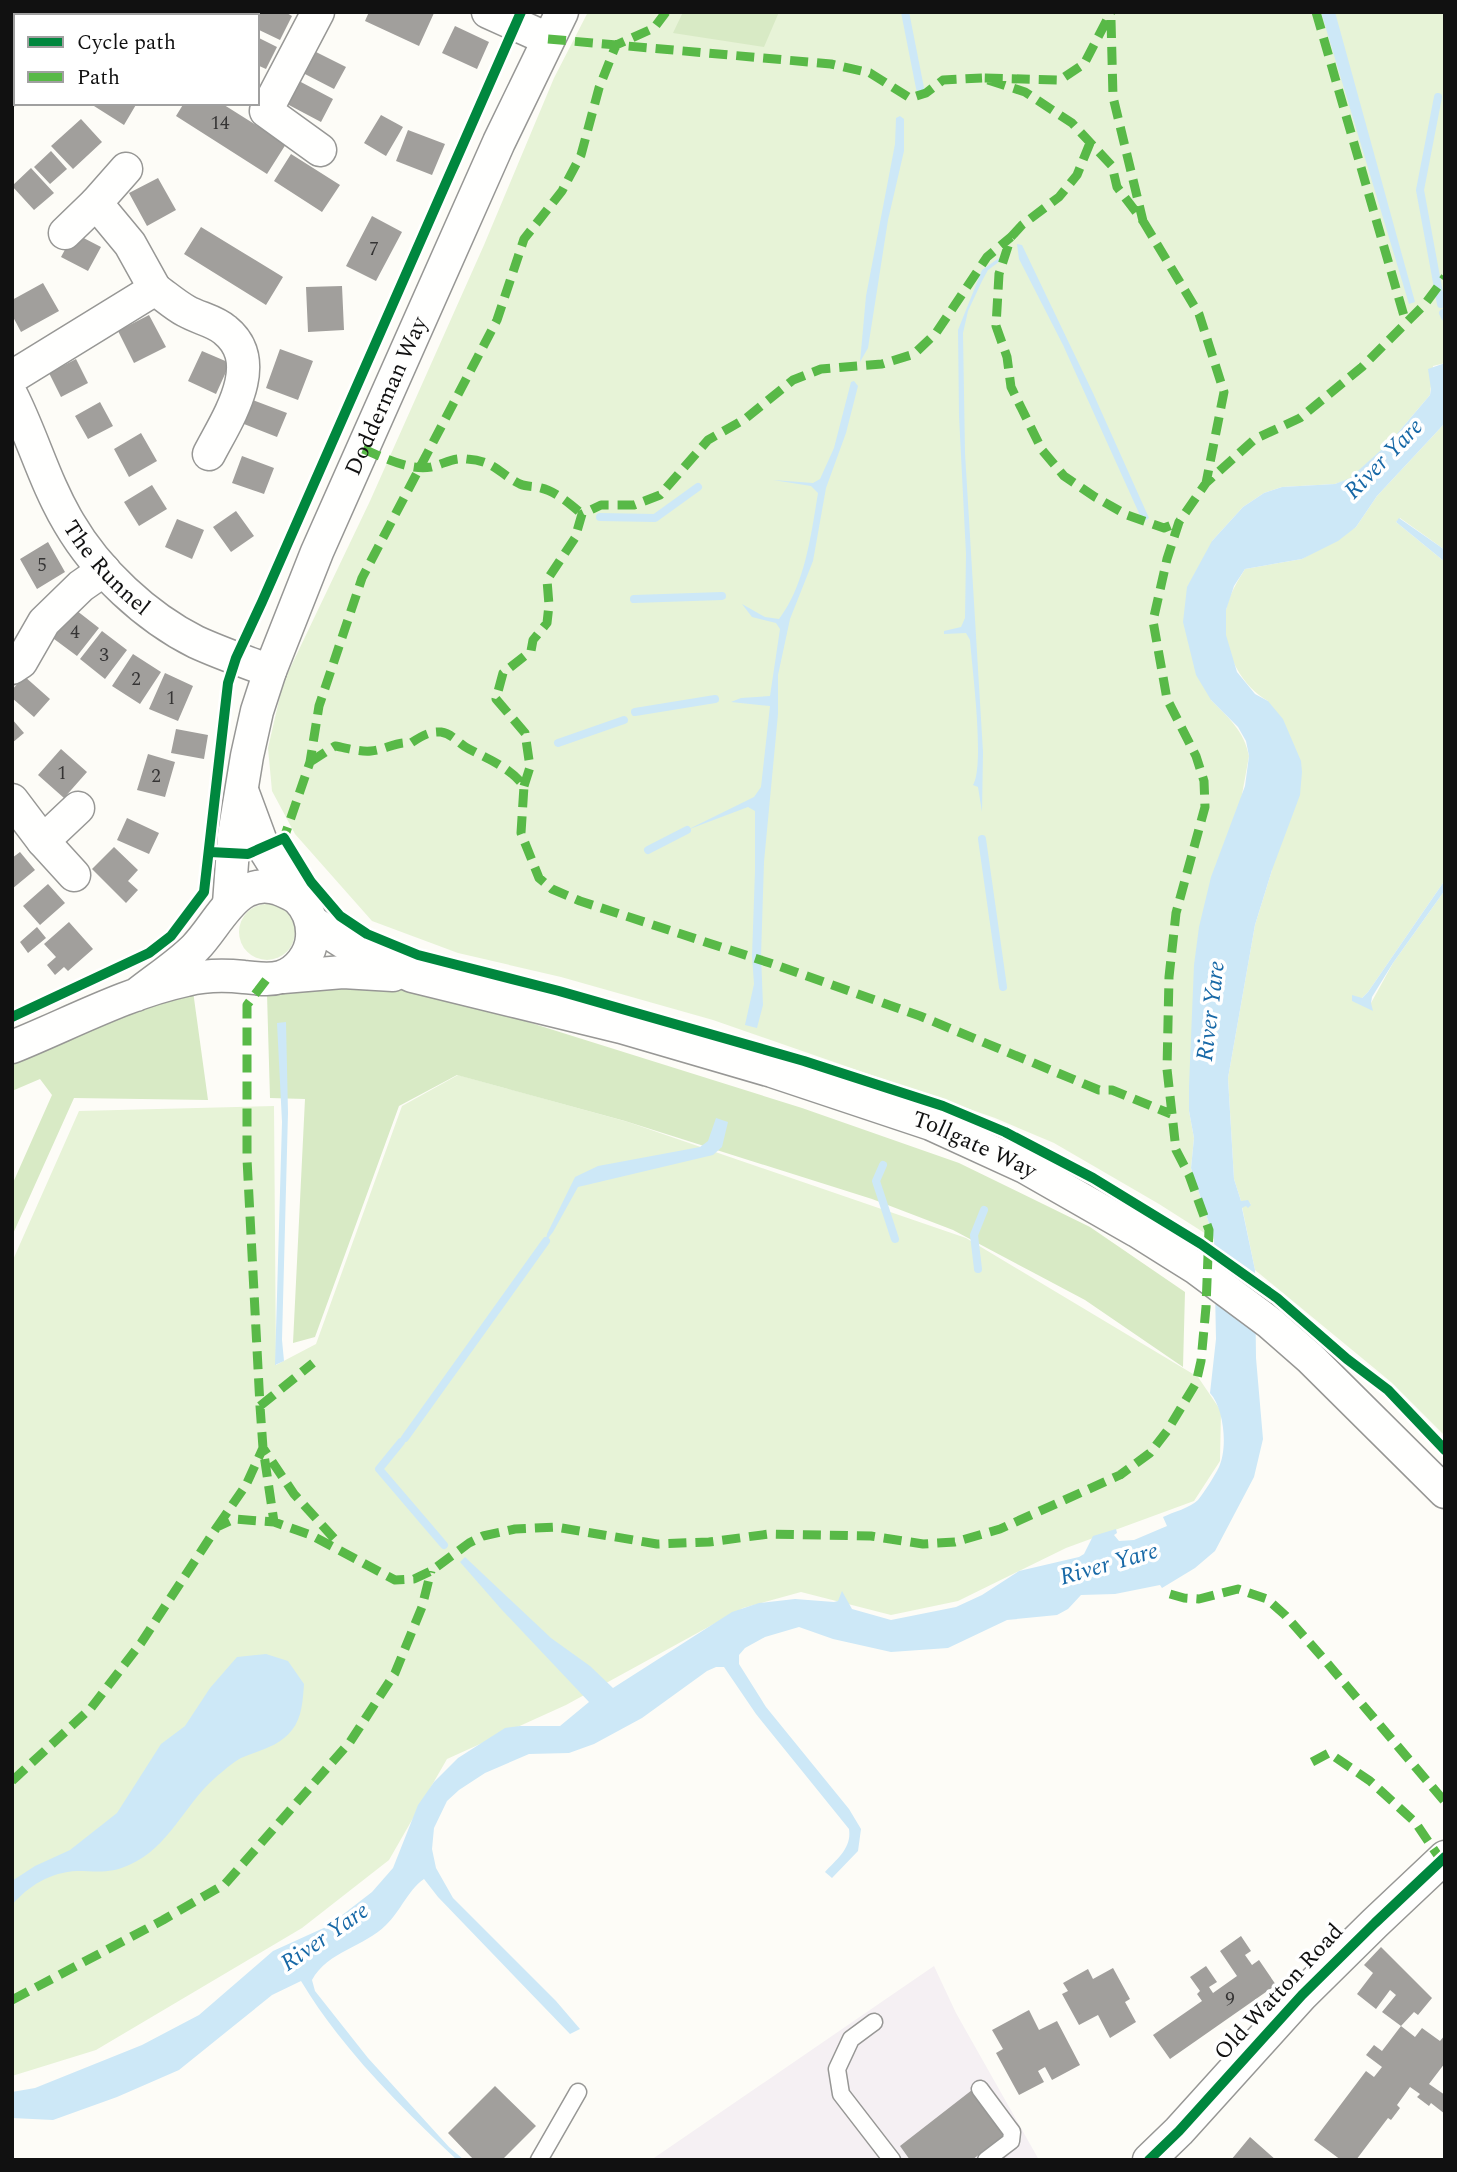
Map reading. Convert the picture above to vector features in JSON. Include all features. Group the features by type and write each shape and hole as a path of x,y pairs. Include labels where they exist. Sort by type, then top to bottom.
{"street":[{"path":"318,12 259,107 320,150"},
{"path":"488,12 555,26"},
{"name":"Dodderman Way","path":"226,909 234,835 247,756 270,671 323,540 499,142 555,26"},
{"path":"65,233 126,169"},
{"path":"96,203 130,244 155,289 184,310 225,329 240,348 244,372 231,410 209,454"},
{"path":"12,377 155,289"},
{"name":"The Runnel","path":"12,396 24,419 45,477 69,524 104,570 157,617 195,641 270,671"},
{"path":"12,668 22,662 44,622 81,586 104,570"},
{"name":"Dodderman Way","path":"242,791 263,847 293,894"},
{"path":"12,800 43,841 74,875"},
{"path":"43,841 78,808"},
{"path":"12,1047 136,995 187,979 218,976 266,980 283,977 297,968 307,955 312,939 312,922 304,905 293,894 271,886 254,887 241,893 195,948 136,995"},
{"path":"226,909 220,933 225,953 232,964 248,977"},
{"name":"Tollgate Way","path":"312,922 359,952 412,976"},
{"name":"Tollgate Way","path":"283,977 343,972 412,976 621,1027 772,1071 931,1124 1026,1167 1196,1268 1310,1358 1445,1492"},
{"name":"Old Watton Road","path":"1149,2160 1179,2131 1303,1995 1445,1857"}],"lane":[{"path":"874,2022 851,2039 837,2068 841,2094 892,2160"},
{"path":"980,2089 1012,2133 1011,2141 986,2160"},
{"path":"539,2160 578,2092"}],"shaded area":[{"path":"934,1966 956,2013 1039,2160 651,2160"}],"green space":[{"path":"588,12 1445,12 1445,363 1433,366 1430,395 1390,442 1350,479 1335,484 1282,487 1264,493 1243,507 1212,541 1211,700 1240,732 1249,756 1189,1087 1189,1111 1194,1138 1191,1168 1214,1239 1054,1143 995,1118 713,1020 561,977 458,953 372,921 295,834 272,791 268,748 283,683 370,501 484,245 554,78"},
{"path":"683,12 779,12 764,47 673,33"},
{"path":"1445,423 1445,550 1400,518 1396,522 1445,562 1445,880 1368,992 1362,998 1352,1001 1371,1003 1393,963 1445,890 1445,1436 1391,1382 1255,1270 1242,1207 1251,1204 1241,1201 1234,1179 1228,1078 1255,925 1272,870 1268,701 1248,684 1233,662 1225,623 1229,599 1245,569 1302,559 1356,527 1377,496"},
{"path":"267,904 278,906 287,912 293,921 293,943 287,952 278,958 267,960 256,958 247,952 241,943 239,932 241,921 247,912 256,906"},
{"path":"333,985 382,986 480,1007 802,1108 959,1163 1090,1227 1185,1292 1183,1367 1085,1300 953,1230 872,1199 625,1121 457,1075 399,1106 315,1337 293,1343 305,1099 270,1098 267,994"},
{"path":"193,991 208,1100 74,1098 12,1236 12,1185 52,1095 40,1079 12,1091 12,1063 156,1001"},
{"path":"458,1075 628,1122 966,1238 1198,1377 1221,1411 1220,1461 1194,1501 1066,1548 958,1601 891,1615 801,1592 743,1608 566,1705 447,1759 389,1860 302,1928 96,2050 12,2076 12,1262 79,1111 274,1106 276,1365 316,1344 402,1106"}],"water":[{"path":"1321,12 1335,12 1415,302 1409,304"},
{"path":"900,116 904,119 904,151 888,220 868,348 860,362 866,296 895,144 896,118"},
{"path":"1017,244 1022,245 1093,393 1149,518 1143,522 1063,345 1019,259"},
{"path":"999,258 1000,261 988,270 982,281 968,311 963,333 965,453 983,752 982,812 978,787 973,785 978,758 978,738 970,640 966,633 944,634 944,631 961,627 965,618 966,554 958,330 982,270"},
{"name":"River Yare","path":"1445,363 1445,423 1377,496 1356,527 1338,541 1302,559 1245,569 1234,586 1226,610 1226,635 1237,672 1255,694 1268,701 1283,719 1301,761 1302,772 1300,795 1255,925 1228,1078 1234,1179 1241,1201 1248,1200 1251,1205 1242,1208 1255,1270 1256,1358 1263,1439 1254,1477 1215,1551 1195,1568 1162,1588 1160,1585 1115,1594 1081,1595 1068,1609 1057,1615 1007,1620 948,1648 891,1652 833,1639 799,1627 765,1637 745,1648 739,1655 739,1664 766,1707 849,1809 861,1829 858,1851 832,1878 825,1872 846,1848 849,1829 756,1714 724,1667 707,1671 642,1718 594,1744 569,1753 529,1754 485,1773 459,1790 447,1801 434,1828 432,1849 436,1868 453,1898 556,2001 580,2029 570,2034 438,1897 424,1879 413,1889 386,1925 327,1962 312,1980 315,1991 368,2058 464,2160 457,2160 373,2075 334,2030 301,1981 272,1995 179,2070 117,2097 53,2120 12,2118 12,2092 35,2088 142,2045 199,2015 273,1951 328,1926 372,1892 393,1868 418,1805 434,1782 458,1758 505,1728 560,1726 589,1702 460,1562 465,1557 551,1638 590,1666 613,1688 732,1612 759,1603 795,1599 834,1602 838,1601 842,1591 852,1609 891,1620 956,1607 982,1595 1019,1571 1079,1557 1084,1554 1093,1536 1116,1529 1117,1533 1114,1535 1119,1541 1134,1540 1167,1526 1163,1517 1198,1500 1219,1467 1224,1439 1219,1408 1210,1393 1216,1339 1214,1239 1191,1168 1194,1138 1189,1111 1189,1086 1194,965 1199,927 1211,877 1245,786 1249,756 1246,741 1238,727 1211,700 1196,675 1183,622 1187,587 1212,541 1243,507 1264,493 1282,487 1335,484 1350,478 1390,442 1430,395 1428,369"},
{"path":"854,381 858,386 846,433 826,488 813,561 790,619 778,675 778,714 764,862 761,956 763,1005 757,1028 745,1025 754,984 752,956 755,811 748,807 687,830 754,797 761,787 770,706 731,702 741,698 770,696 780,629 776,623 752,617 742,604 765,617 779,619 788,606 806,559 818,493 811,486 773,480 813,483 820,479 834,448 851,382"},
{"path":"1399,518 1445,550 1445,562 1396,522"},
{"path":"1445,880 1445,890 1372,997 1373,1011 1352,1001 1352,995 1362,998 1368,992"},
{"path":"286,1022 288,1113 282,1340 284,1361 275,1365 282,1122 277,1023"},
{"path":"716,1118 728,1122 722,1147 713,1155 578,1187 546,1241 575,1177 598,1166 700,1147 708,1141"},
{"path":"266,1654 288,1661 304,1684 300,1714 287,1736 241,1758 224,1770 204,1789 166,1837 143,1857 116,1870 67,1872 49,1877 25,1892 12,1905 12,1881 35,1866 70,1850 117,1813 161,1744 185,1726 210,1688 237,1657"}],"building":[{"path":"285,12 292,16 280,40 259,30 259,14 250,14"},
{"path":"369,12 434,13 419,46 365,21"},
{"path":"14,18 14,56 12,56"},
{"path":"455,26 489,42 477,69 442,53"},
{"path":"259,38 277,47 266,69 259,66"},
{"path":"314,51 346,67 334,89 303,73"},
{"path":"12,67 14,105 20,105 12,107"},
{"path":"299,81 333,99 321,122 287,104"},
{"path":"95,105 136,105 124,125"},
{"path":"183,105 224,105 286,144 267,174 176,116"},
{"path":"381,115 403,127 386,156 364,143"},
{"path":"81,119 102,142 73,169 51,146"},
{"path":"408,130 445,144 432,175 396,161"},
{"path":"51,151 67,169 50,184 34,167"},
{"path":"291,154 340,185 322,212 274,181"},
{"path":"31,168 54,193 34,210 12,186"},
{"path":"158,178 176,210 147,226 129,193"},
{"path":"372,216 402,232 376,281 346,266"},
{"path":"201,227 283,277 266,305 184,254"},
{"path":"74,233 101,247 88,271 61,257"},
{"path":"43,283 59,311 21,332 12,315 12,300"},
{"path":"342,286 344,330 308,332 306,287"},
{"path":"149,315 166,347 134,363 118,331"},
{"path":"280,349 313,361 298,400 266,388"},
{"path":"202,351 230,363 216,394 188,381"},
{"path":"76,359 88,383 61,397 49,373"},
{"path":"253,400 287,413 277,437 244,424"},
{"path":"100,402 113,426 88,439 75,416"},
{"path":"141,433 157,461 129,477 114,449"},
{"path":"242,456 274,468 264,494 232,483"},
{"path":"152,485 167,509 139,526 124,502"},
{"path":"236,511 254,536 231,552 213,527"},
{"path":"177,519 204,530 192,559 165,547"},
{"path":"48,542 65,572 37,589 20,559"},
{"path":"72,607 99,628 77,656 50,636"},
{"path":"102,631 127,650 105,679 80,659"},
{"path":"133,654 161,672 140,704 112,686"},
{"path":"165,673 193,686 178,721 149,709"},
{"path":"24,676 50,699 34,717 12,698 12,690"},
{"path":"12,719 24,733 12,743"},
{"path":"176,729 208,735 204,759 171,753"},
{"path":"61,749 87,772 64,798 38,775"},
{"path":"148,754 175,762 165,797 137,790"},
{"path":"127,818 159,833 149,854 117,840"},
{"path":"114,847 138,870 128,881 138,890 126,903 92,869"},
{"path":"20,852 35,870 12,889 12,858"},
{"path":"48,884 65,903 40,925 23,906"},
{"path":"69,922 93,949 68,971 64,967 55,975 47,965 56,957 44,944"},
{"path":"37,927 46,938 28,953 20,942"},
{"path":"1241,1936 1251,1951 1245,1955 1252,1965 1259,1960 1276,1985 1170,2059 1153,2035 1202,2001 1197,1994 1200,1991 1190,1977 1206,1966 1217,1982 1209,1987 1213,1993 1237,1976 1220,1951"},
{"path":"1381,1947 1432,1998 1418,2015 1414,2012 1401,2026 1382,2012 1396,1995 1390,1990 1376,2009 1357,1994 1373,1973 1364,1965"},
{"path":"1113,1968 1130,1999 1125,2002 1136,2022 1110,2038 1098,2015 1079,2025 1062,1994 1068,1991 1063,1983 1088,1969 1093,1979"},
{"path":"1029,2010 1039,2030 1057,2021 1080,2065 1052,2080 1045,2067 1038,2071 1044,2082 1019,2095 996,2053 1003,2049 992,2030"},
{"path":"1401,2026 1415,2037 1422,2028 1440,2041 1445,2035 1445,2063 1429,2084 1445,2095 1445,2114 1431,2103 1429,2106 1417,2097 1420,2094 1410,2087 1397,2105 1400,2108 1391,2120 1388,2118 1356,2160 1341,2160 1314,2140 1366,2071 1374,2077 1382,2067 1366,2055 1374,2045 1382,2051"},
{"path":"495,2086 536,2126 502,2160 474,2160 448,2133"},
{"path":"972,2090 1006,2134 972,2160 910,2160 900,2146"},
{"path":"1250,2137 1276,2160 1231,2160"}],"waterway":[{"path":"905,12 920,88"},
{"path":"1438,97 1420,190 1441,304"},
{"path":"1443,313 1445,317"},
{"path":"600,517 655,518 698,487"},
{"path":"634,599 722,596"},
{"path":"635,712 715,699"},
{"path":"558,743 624,720"},
{"path":"648,850 687,830"},
{"path":"982,839 1003,987"},
{"path":"883,1165 876,1181 895,1239"},
{"path":"978,1269 974,1235 984,1210"},
{"path":"405,1438 546,1241"},
{"path":"401,1442 379,1469 444,1545"}],"marked path":[{"path":"278,841 284,838 310,762 319,706 362,578 497,320 524,239 562,191 581,155 599,88 616,45 654,28 666,12"},
{"path":"1111,12 1084,64 1060,80 982,78 1025,92 1072,123 1112,166 1117,187 1143,221 1113,97 1111,20"},
{"path":"1316,12 1406,323"},
{"path":"548,39 831,64 870,73 910,98 926,93 943,80 982,78"},
{"path":"1090,143 1077,175 1059,197 1022,225 1011,237 999,274 996,326 1007,357 1011,387 1042,450 1064,476 1127,515 1164,528 1179,522"},
{"path":"1143,221 1199,314 1224,392 1206,483"},
{"path":"524,786 530,767 525,733 496,699 503,673 531,651 533,640 547,623 547,580 575,538 582,514 601,505 634,505 660,495 708,440 745,419 793,380 821,369 882,364 914,354 936,333 987,257 1011,237"},
{"path":"12,1781 91,1708 141,1643 217,1527 234,1519 274,1522 311,1535 395,1580 414,1579 431,1571 483,1536 515,1529 556,1527 657,1544 709,1542 769,1534 871,1536 923,1544 955,1542 1000,1529 1120,1475 1150,1453 1167,1431 1196,1383 1206,1307 1209,1230 1189,1175 1176,1150 1167,1069 1169,977 1176,913 1205,807 1204,781 1196,756 1167,699 1153,621 1167,559 1179,522 1206,483 1255,439 1300,418 1362,367 1425,304 1445,277"},
{"path":"363,449 396,462 423,468 462,459 484,462 520,484 552,492 582,514"},
{"path":"310,762 335,746 371,751 411,743 433,732 445,733 506,769 524,786 521,833 539,878 552,889 580,901 776,965 920,1016 1099,1090 1112,1090 1171,1114"},
{"path":"266,980 247,1005 247,1159 263,1448 274,1522"},
{"path":"260,1406 313,1363"},
{"path":"217,1527 246,1485 263,1448 294,1494 340,1545"},
{"path":"12,2000 225,1884 350,1742 395,1673 422,1607 431,1571"},
{"path":"1170,1594 1199,1599 1238,1589 1267,1599 1323,1658 1445,1802"},
{"path":"1312,1762 1329,1753 1370,1781 1415,1822 1441,1860"}],"cycle path":[{"path":"12,1017 149,953 171,936 204,892 228,683 236,658 521,12"},
{"path":"210,852 248,854 284,838 311,882 340,916 367,934 418,955 559,991 804,1061 943,1106 1005,1132 1093,1178 1201,1244 1277,1298 1347,1359 1388,1390 1445,1450"},
{"path":"1149,2160 1179,2131 1302,1995 1445,1857"}]}
